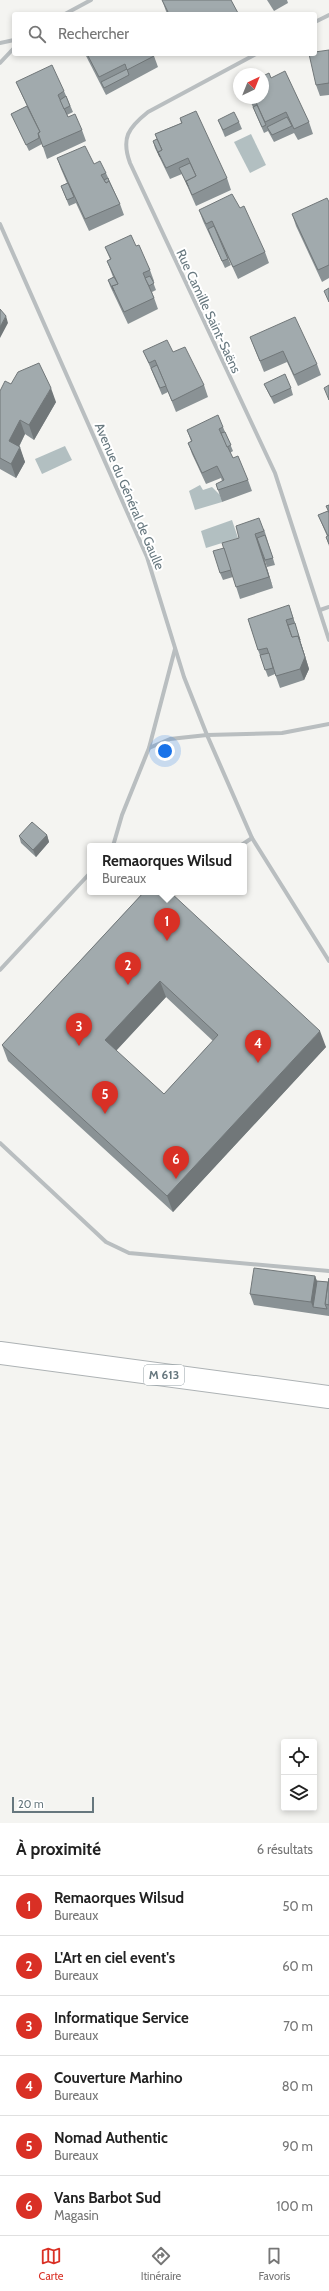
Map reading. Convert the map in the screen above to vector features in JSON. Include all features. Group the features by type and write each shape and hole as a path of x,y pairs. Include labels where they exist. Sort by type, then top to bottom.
{"main road":[{"name":"M 613","path":"0,1353 329,1397"}],"street":[{"path":"69,12 91,0"},
{"path":"317,21 329,15"},
{"path":"0,43 12,40"},
{"path":"0,63 12,50"},
{"name":"Rue Camille Saint-Saëns","path":"252,56 148,112 136,121 127,134 125,148 149,205 275,473 329,640"},
{"name":"Avenue du Général de Gaulle","path":"0,224 147,557 184,677 207,735 252,838 329,961"},
{"path":"320,610 329,607"},
{"path":"114,843 122,815 149,748 175,648"},
{"path":"149,748 170,739 207,735 282,733 329,724"},
{"path":"244,843 252,838"},
{"path":"0,970 87,876"},
{"path":"0,1142 106,1242 129,1253 329,1270"}],"shaded area":[{"path":"251,134 266,165 250,173 234,142"},
{"path":"65,446 72,460 42,474 35,459"},
{"path":"200,485 203,490 212,487 220,495 222,502 195,510 189,491"},
{"path":"232,520 238,538 206,548 201,531"}],"building":[{"path":"162,0 231,0 237,12 168,12"},
{"path":"329,50 329,83 316,85 309,56 317,56 317,52"},
{"path":"88,56 154,56 127,70 125,64 99,77"},
{"path":"52,65 64,91 58,95 68,117 75,114 82,130 43,147 38,133 40,132 16,82"},
{"path":"127,69 129,75 104,88 101,82"},
{"path":"285,71 309,122 294,129 286,112 265,122 257,104 269,104 269,73 271,78"},
{"path":"66,96 70,106 64,109 60,100"},
{"path":"257,105 266,125 262,127 253,107"},
{"path":"27,106 40,132 38,133 39,138 26,145 11,114"},
{"path":"196,111 227,178 192,195 186,181 196,176 188,158 166,168 158,152 162,150 155,134 182,123 180,118"},
{"path":"234,112 239,122 223,130 218,120"},
{"path":"287,117 292,126 272,135 267,127"},
{"path":"157,139 162,150 158,152 160,157 153,141"},
{"path":"85,146 94,164 100,161 106,173 101,175 106,183 109,181 120,204 85,219 57,158"},
{"path":"190,163 196,176 186,181 188,186 179,168"},
{"path":"108,178 109,181 106,183 104,180"},
{"path":"68,183 74,197 67,200 61,186"},
{"path":"232,194 240,208 244,206 265,252 233,267 212,221 206,224 199,210"},
{"path":"327,198 329,202 329,265 318,270 292,214"},
{"path":"214,226 228,259 222,261 208,229"},
{"path":"131,235 136,246 139,245 150,270 143,273 154,298 124,312 112,286 118,284 107,261 111,259 105,247"},
{"path":"150,276 154,283 149,286 145,278"},
{"path":"114,277 118,284 112,286 114,291 108,280"},
{"path":"329,288 329,302 324,291"},
{"path":"0,309 6,316 0,327"},
{"path":"295,317 317,364 294,375 283,351 260,361 250,337"},
{"path":"167,340 173,352 185,347 204,385 172,401 155,360 149,363 143,351"},
{"path":"39,363 51,388 29,425 20,420 9,441 20,447 11,464 0,458 0,391 5,381 11,384 18,372"},
{"path":"157,365 166,386 160,388 151,368"},
{"path":"285,374 291,388 271,397 264,384"},
{"path":"329,385 329,400 324,388"},
{"path":"218,415 223,427 219,429 233,458 238,456 248,480 218,490 216,484 224,480 217,466 202,473 188,443 192,441 187,430"},
{"path":"225,432 231,445 227,447 221,433"},
{"path":"329,505 329,512 326,506"},
{"path":"328,511 329,535 328,536 318,515"},
{"path":"259,518 264,531 255,534 269,577 236,587 222,543 239,538 236,526"},
{"path":"265,535 273,558 265,560 257,538"},
{"path":"329,535 329,544 326,537"},
{"path":"224,548 231,570 220,573 213,551"},
{"path":"289,605 293,618 286,620 292,637 298,636 305,657 300,669 276,676 267,648 258,650 248,619"},
{"path":"295,623 300,640 298,636 292,637 288,625"},
{"path":"269,653 273,668 265,670 260,655"},
{"path":"32,822 47,835 33,850 19,836"},
{"path":"141,895 173,895 320,1031 167,1196 2,1045","holes":["160,981 218,1035 164,1094 105,1040"]},
{"path":"254,1268 315,1276 311,1302 250,1294"},
{"path":"329,1278 329,1305 325,1304"},
{"path":"317,1281 328,1282 325,1304 327,1309 313,1307"}],"place":[{"name":"Remaorques Wilsud","path":"167,941"},
{"name":"L'Art en ciel event's","path":"128,985"},
{"name":"Informatique Service","path":"79,1046"},
{"name":"Couverture Marhino","path":"258,1063"},
{"name":"Nomad Authentic","path":"105,1114"},
{"name":"Vans Barbot Sud","path":"176,1179"}]}
